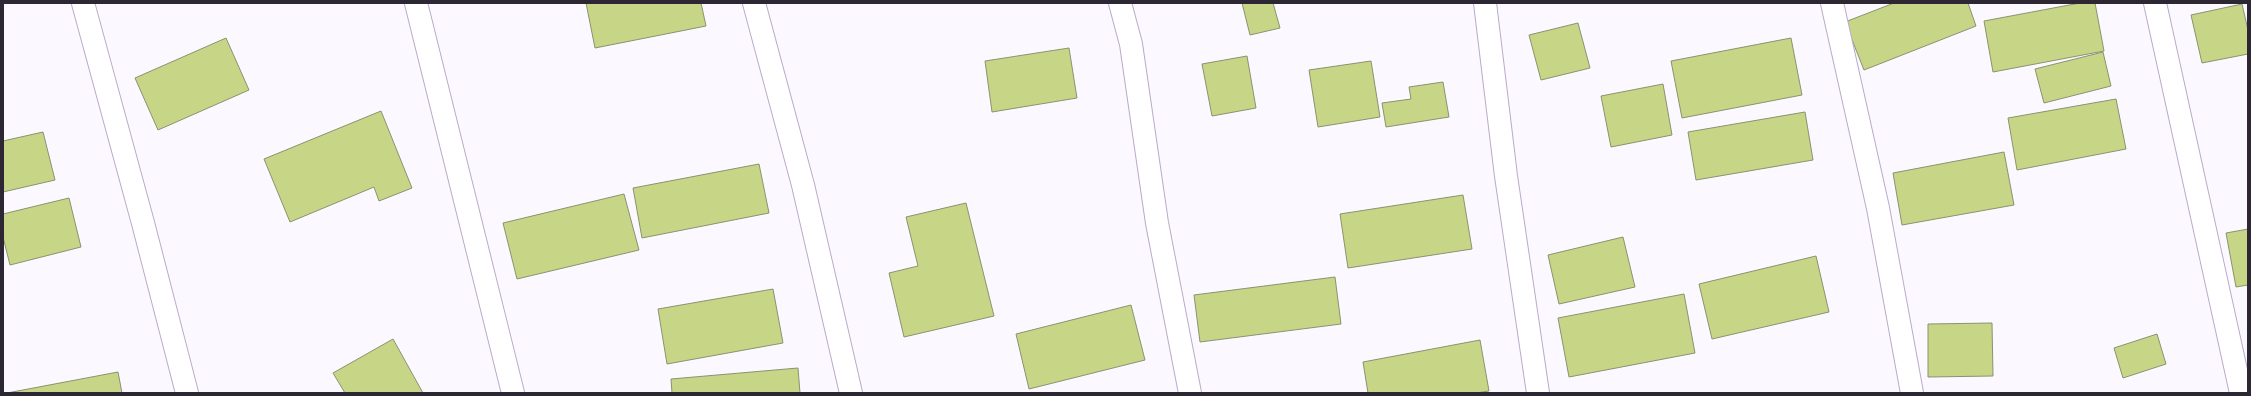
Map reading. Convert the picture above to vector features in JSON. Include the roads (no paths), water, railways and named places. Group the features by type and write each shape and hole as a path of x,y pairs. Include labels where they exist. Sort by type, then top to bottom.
{"street":[{"path":"83,3 143,222 187,393"},
{"path":"416,3 513,393"},
{"path":"754,3 803,185 851,393"},
{"path":"1120,3 1131,44 1156,223 1190,393"},
{"path":"1485,3 1506,176 1538,393"},
{"path":"1832,3 1878,208 1912,393"},
{"path":"2155,3 2241,393"}]}
